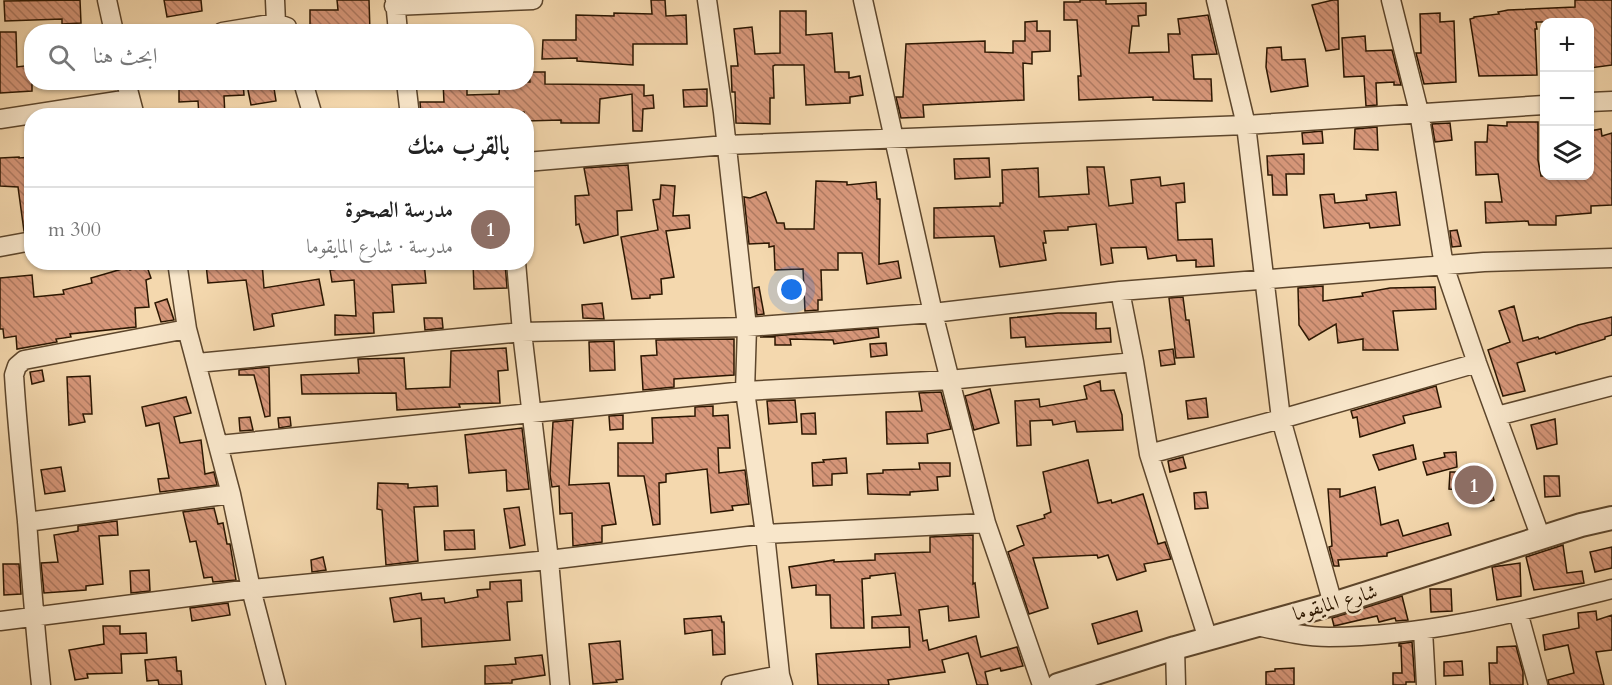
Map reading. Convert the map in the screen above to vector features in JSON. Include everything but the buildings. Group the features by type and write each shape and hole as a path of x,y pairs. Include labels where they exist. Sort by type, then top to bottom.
{"street":[{"path":"106,0 112,24"},
{"path":"275,0 281,24"},
{"path":"397,24 394,3 533,0"},
{"path":"707,0 723,112 747,327 745,391 782,680 731,685"},
{"path":"863,0 933,313 986,523 1042,685"},
{"path":"1216,0 1246,125 1281,419 1333,604"},
{"path":"1391,0 1419,112 1444,266 1541,537"},
{"path":"305,90 311,108"},
{"path":"407,90 409,108"},
{"path":"72,108 130,99"},
{"path":"1594,102 1612,101"},
{"path":"534,161 726,146 1246,125 1540,105"},
{"path":"0,119 24,115"},
{"path":"0,247 24,242"},
{"path":"197,363 522,332 747,327 933,313 1120,291 1484,262 1612,258"},
{"path":"178,270 187,328 219,445 251,589 276,685"},
{"path":"517,270 530,412 549,560 560,685"},
{"path":"1120,291 1149,454 1208,639"},
{"path":"41,685 33,618 27,522 9,439 14,375 17,366 24,360 187,328"},
{"path":"219,445 745,391 949,380 1134,362"},
{"path":"1149,454 1477,363"},
{"path":"1497,416 1612,386"},
{"path":"27,522 231,494"},
{"name":"شارع المايقوما","path":"1058,685 1175,648 1333,604 1541,537 1612,518"},
{"path":"0,621 251,589 549,560 765,534 986,523"},
{"path":"1253,626 1328,637 1423,630 1518,612 1612,589"},
{"path":"1518,612 1538,685"},
{"path":"1423,630 1426,685"},
{"path":"1175,648 1176,685"}],"place":[{"name":"مدرسة الصحوة","path":"1474,485"}]}
